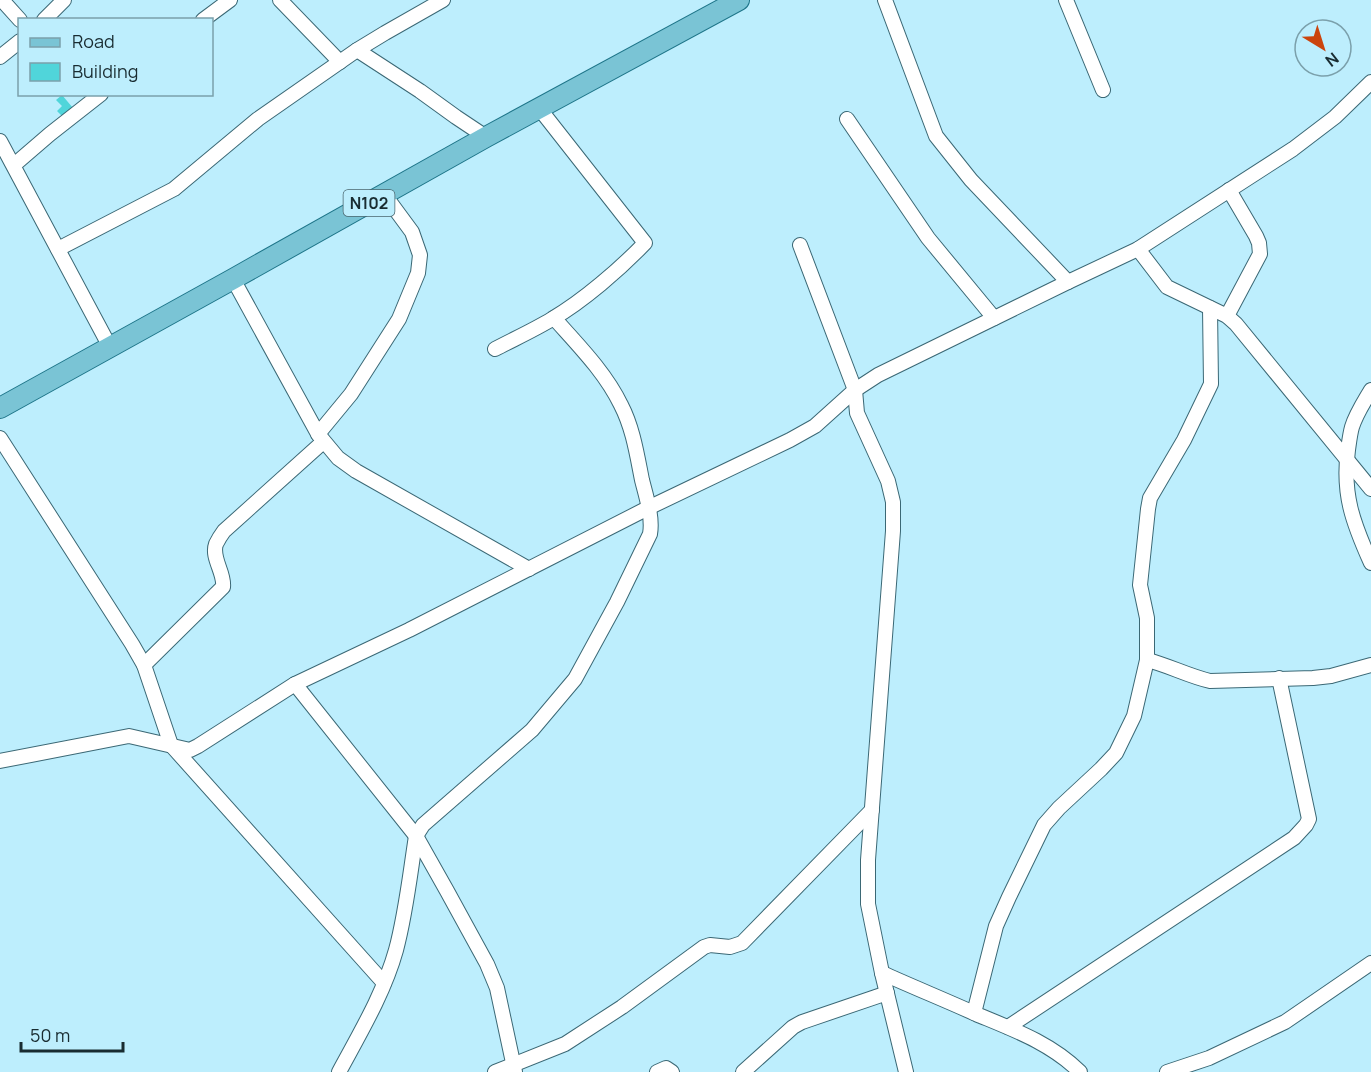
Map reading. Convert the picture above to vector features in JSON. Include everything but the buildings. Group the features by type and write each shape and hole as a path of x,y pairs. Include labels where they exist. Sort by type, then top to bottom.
{"main road":[{"name":"N102","path":"0,408 538,108 738,0"}],"street":[{"path":"2,0 18,18"},
{"path":"46,18 64,0"},
{"path":"206,18 230,0"},
{"path":"280,0 340,62"},
{"path":"58,249 174,189 258,119 357,50 443,0"},
{"path":"885,0 936,136 971,180 1068,282"},
{"path":"1066,0 1103,90"},
{"path":"0,57 18,43"},
{"path":"357,50 486,137"},
{"path":"0,761 129,736 190,750 295,684 409,630 648,508 816,426 855,390 878,375 1138,249 1293,148 1327,123 1371,82"},
{"path":"14,165 98,96"},
{"path":"495,349 554,318 591,291 645,243 538,108"},
{"path":"848,119 928,238 994,318"},
{"path":"0,141 110,347"},
{"path":"1227,316 1260,254 1260,243 1229,190"},
{"path":"144,665 223,588 224,581 215,546 224,531 320,438 399,319 418,273 420,255 412,232 384,194"},
{"path":"800,245 855,390 857,413 888,481 893,502 893,531 868,860 868,904 906,1072"},
{"path":"1138,249 1167,286 1227,316 1236,324 1371,489"},
{"path":"234,279 320,438 338,458 356,471 529,569"},
{"path":"974,1013 996,926 1044,825 1116,753 1134,716 1147,660 1147,618 1140,585 1148,508 1150,498 1184,440 1211,384 1210,308"},
{"path":"339,1072 384,983 396,950 416,836 432,816 532,730 575,679 617,602 650,534 652,523 646,496 629,423 621,405 597,367 554,318"},
{"path":"1371,390 1351,429 1346,487 1355,527 1371,563"},
{"path":"0,438 144,665 171,745 384,983"},
{"path":"1147,660 1210,681 1313,678 1331,676 1371,665"},
{"path":"1008,1027 1294,838 1306,825 1309,819 1279,678"},
{"path":"295,684 416,836 487,964 497,988 514,1069"},
{"path":"495,1072 514,1069 565,1044 622,1007 705,947 742,943 872,810"},
{"path":"1167,1072 1209,1058 1285,1022 1371,963"},
{"path":"882,973 1047,1046 1080,1072"},
{"path":"743,1072 793,1027 802,1022 887,993"},
{"path":"657,1072 666,1068 672,1072"}]}
